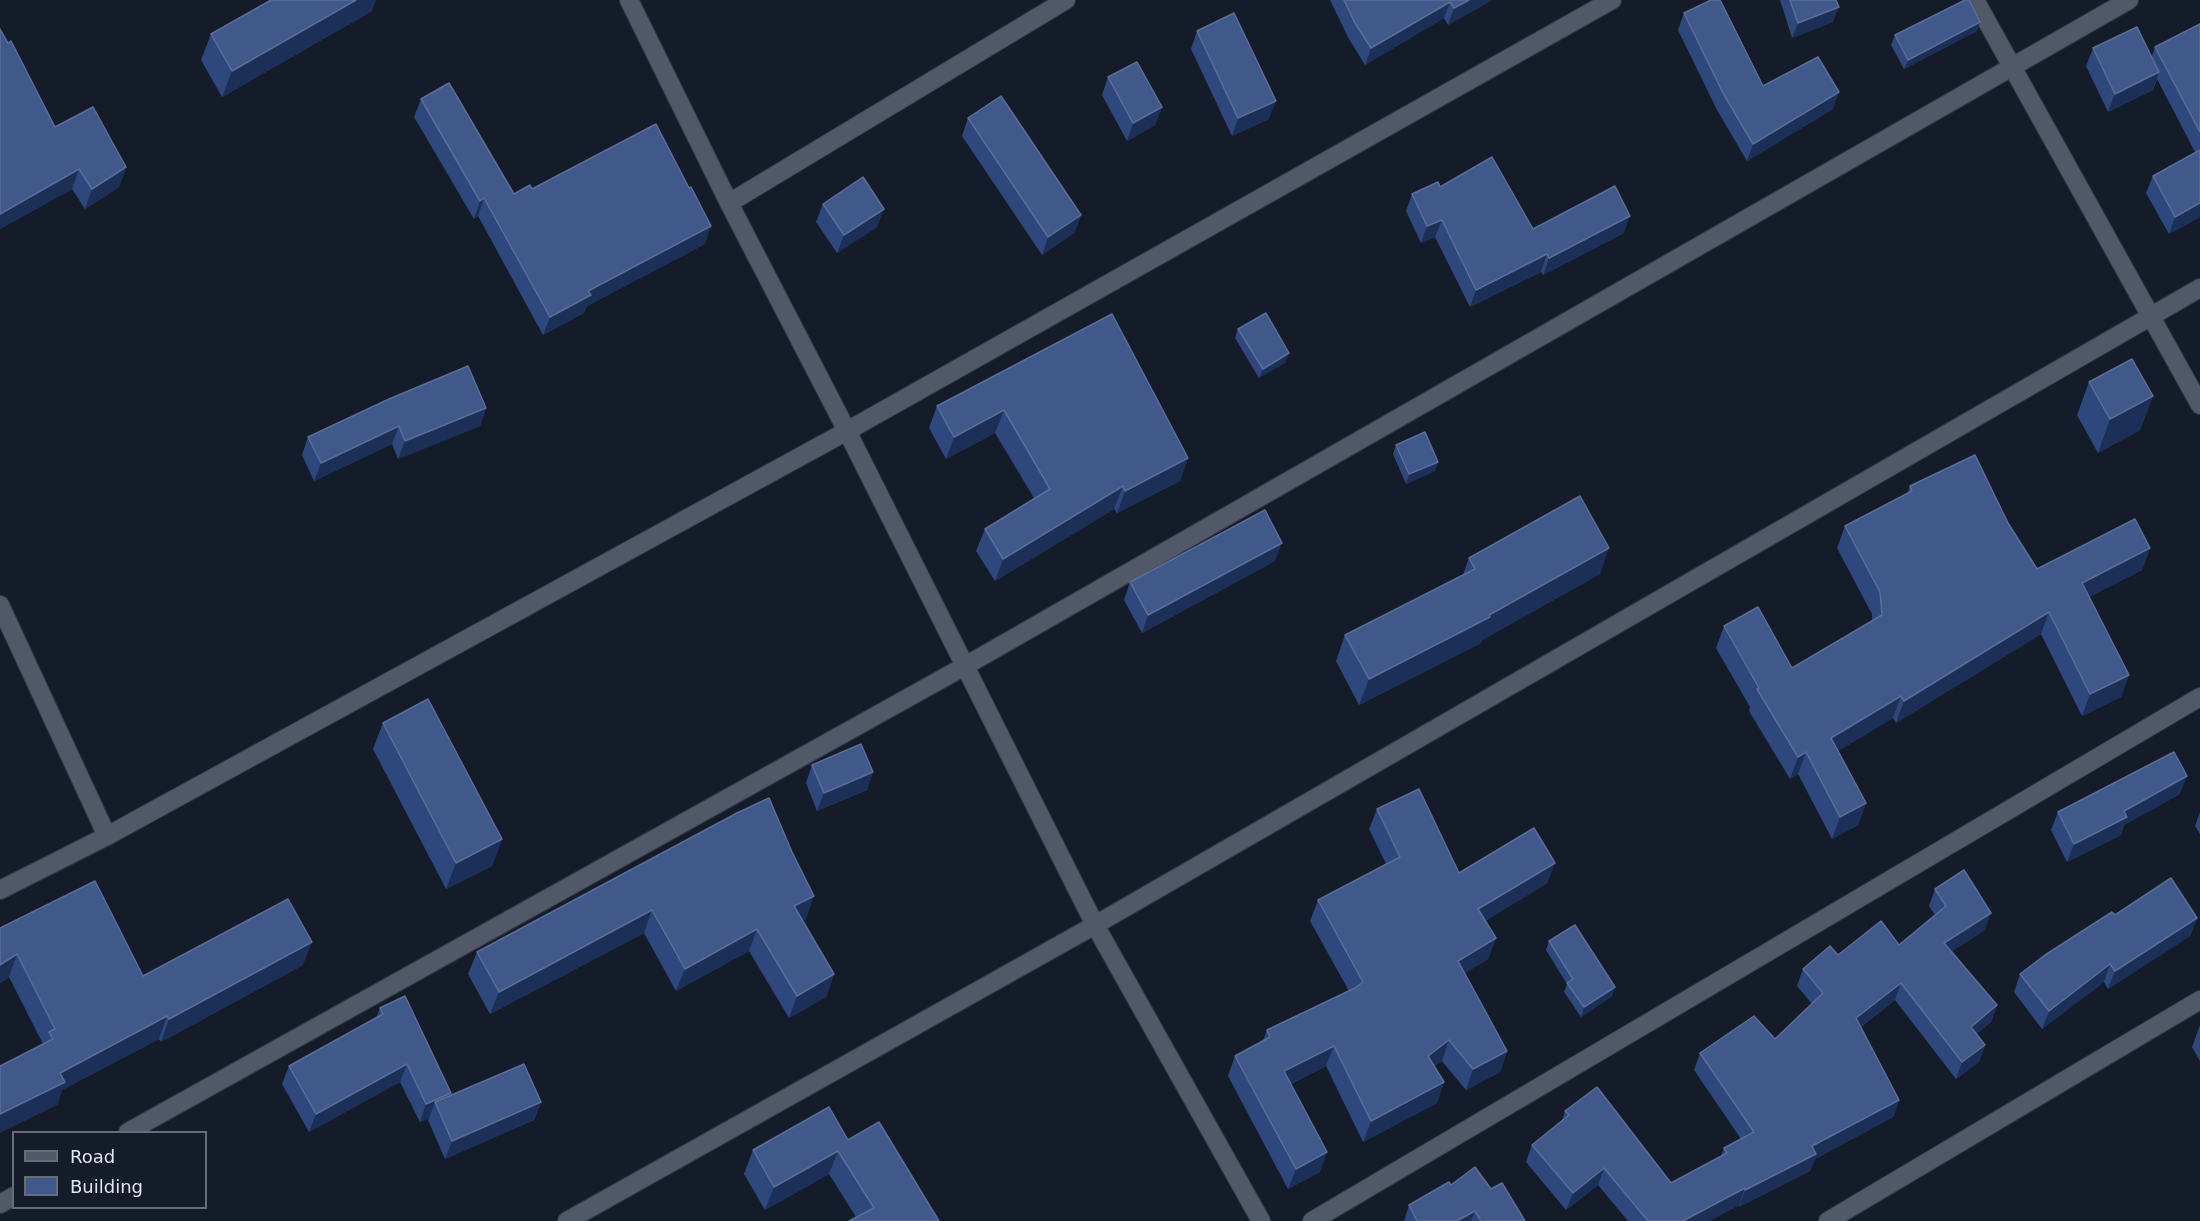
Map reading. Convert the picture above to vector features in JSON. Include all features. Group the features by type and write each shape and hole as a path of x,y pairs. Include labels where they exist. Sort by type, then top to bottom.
{"street":[{"path":"629,0 729,203 847,431 1095,926 1261,1221"},
{"path":"729,203 1066,0"},
{"path":"0,890 107,836 847,431 1612,0"},
{"path":"1975,0 2200,405"},
{"path":"130,1131 965,666 2013,68 2128,0"},
{"path":"567,1221 1095,926 2200,288"},
{"path":"0,605 107,836"},
{"path":"1312,1221 2200,697"},
{"path":"1828,1221 2200,1000"}],"building":[{"path":"271,0 356,0 232,71 211,34"},
{"path":"1344,0 1469,0 1454,8 1450,2 1371,48"},
{"path":"1711,0 1720,0 1763,86 1818,57 1839,92 1753,144 1723,93 1684,13"},
{"path":"1790,0 1836,0 1839,7 1798,23"},
{"path":"1969,0 1980,22 1908,60 1895,35"},
{"path":"1234,13 1276,101 1238,118 1197,31"},
{"path":"2200,24 2200,132 2155,47"},
{"path":"2137,27 2159,72 2115,94 2093,48"},
{"path":"0,29 8,43 11,41 55,127 93,107 126,167 92,189 79,169 0,214"},
{"path":"1137,62 1162,107 1133,123 1108,77"},
{"path":"449,83 514,194 530,185 532,189 656,124 711,226 588,291 591,295 550,317 484,198 480,201 421,99"},
{"path":"1001,96 1081,215 1048,237 968,118"},
{"path":"2200,150 2200,203 2175,217 2153,176"},
{"path":"1492,157 1533,229 1615,186 1630,216 1549,258 1547,254 1476,290 1442,220 1427,226 1412,194 1438,182 1440,187"},
{"path":"863,177 884,209 844,235 823,204"},
{"path":"1266,313 1289,353 1263,369 1238,329"},
{"path":"1112,314 1188,458 1125,491 1123,486 1003,559 985,529 1050,489 1004,410 954,437 937,406"},
{"path":"2132,359 2153,396 2110,419 2089,382"},
{"path":"468,366 486,408 405,441 399,426 321,463 308,437 389,399"},
{"path":"1425,432 1438,462 1409,474 1396,445"},
{"path":"1975,455 2008,523 2037,569 2135,519 2150,548 2082,583 2129,675 2090,694 2049,612 1904,701 1901,696 1831,738 1866,803 1840,817 1806,752 1798,757 1757,689 1759,688 1724,626 1758,607 1792,668 1882,615 1880,592 1845,526 1912,491 1910,486"},
{"path":"1580,496 1609,548 1489,615 1490,617 1369,679 1345,635 1475,569 1469,558"},
{"path":"1265,510 1282,543 1148,615 1130,582"},
{"path":"428,699 502,839 456,863 383,723"},
{"path":"861,744 873,772 824,793 812,765"},
{"path":"2174,752 2187,776 2124,811 2127,817 2074,844 2058,812"},
{"path":"1419,789 1459,873 1534,828 1555,863 1478,909 1496,938 1458,961 1507,1051 1473,1069 1449,1040 1428,1056 1444,1082 1371,1121 1334,1046 1284,1071 1327,1152 1296,1169 1235,1056 1270,1037 1267,1030 1363,982 1318,900 1400,857 1377,809"},
{"path":"769,798 814,896 794,906 834,974 797,996 757,929 685,969 652,910 499,992 477,952"},
{"path":"1964,870 1991,913 1944,943 1997,1005 1971,1027 1985,1045 1962,1062 1901,983 1856,1018 1899,1100 1812,1146 1816,1154 1683,1221 1648,1221 1604,1168 1573,1193 1532,1145 1569,1115 1565,1111 1597,1087 1671,1183 1727,1153 1724,1148 1754,1132 1700,1053 1754,1016 1775,1039 1823,993 1803,969 1830,946 1838,955 1881,921 1899,945 1946,906 1935,889"},
{"path":"2171,878 2197,918 2115,971 2110,964 2049,1011 2020,974 2112,912 2115,915"},
{"path":"95,881 143,976 288,899 312,942 169,1019 167,1016 60,1073 65,1082 0,1114 0,1066 53,1039 49,1032 55,1029 17,954 0,965 0,928"},
{"path":"1575,925 1615,987 1584,1007 1567,983 1573,979 1549,941"},
{"path":"405,996 451,1093 426,1104 407,1064 316,1114 289,1066 383,1014 380,1008"},
{"path":"524,1064 541,1102 452,1141 435,1102"},
{"path":"829,1107 848,1140 879,1122 939,1221 849,1221 874,1208 838,1151 774,1187 753,1150"},
{"path":"1475,1167 1491,1189 1502,1183 1525,1221 1481,1221 1475,1211 1457,1221 1417,1221 1409,1205 1449,1182 1451,1185"}]}
